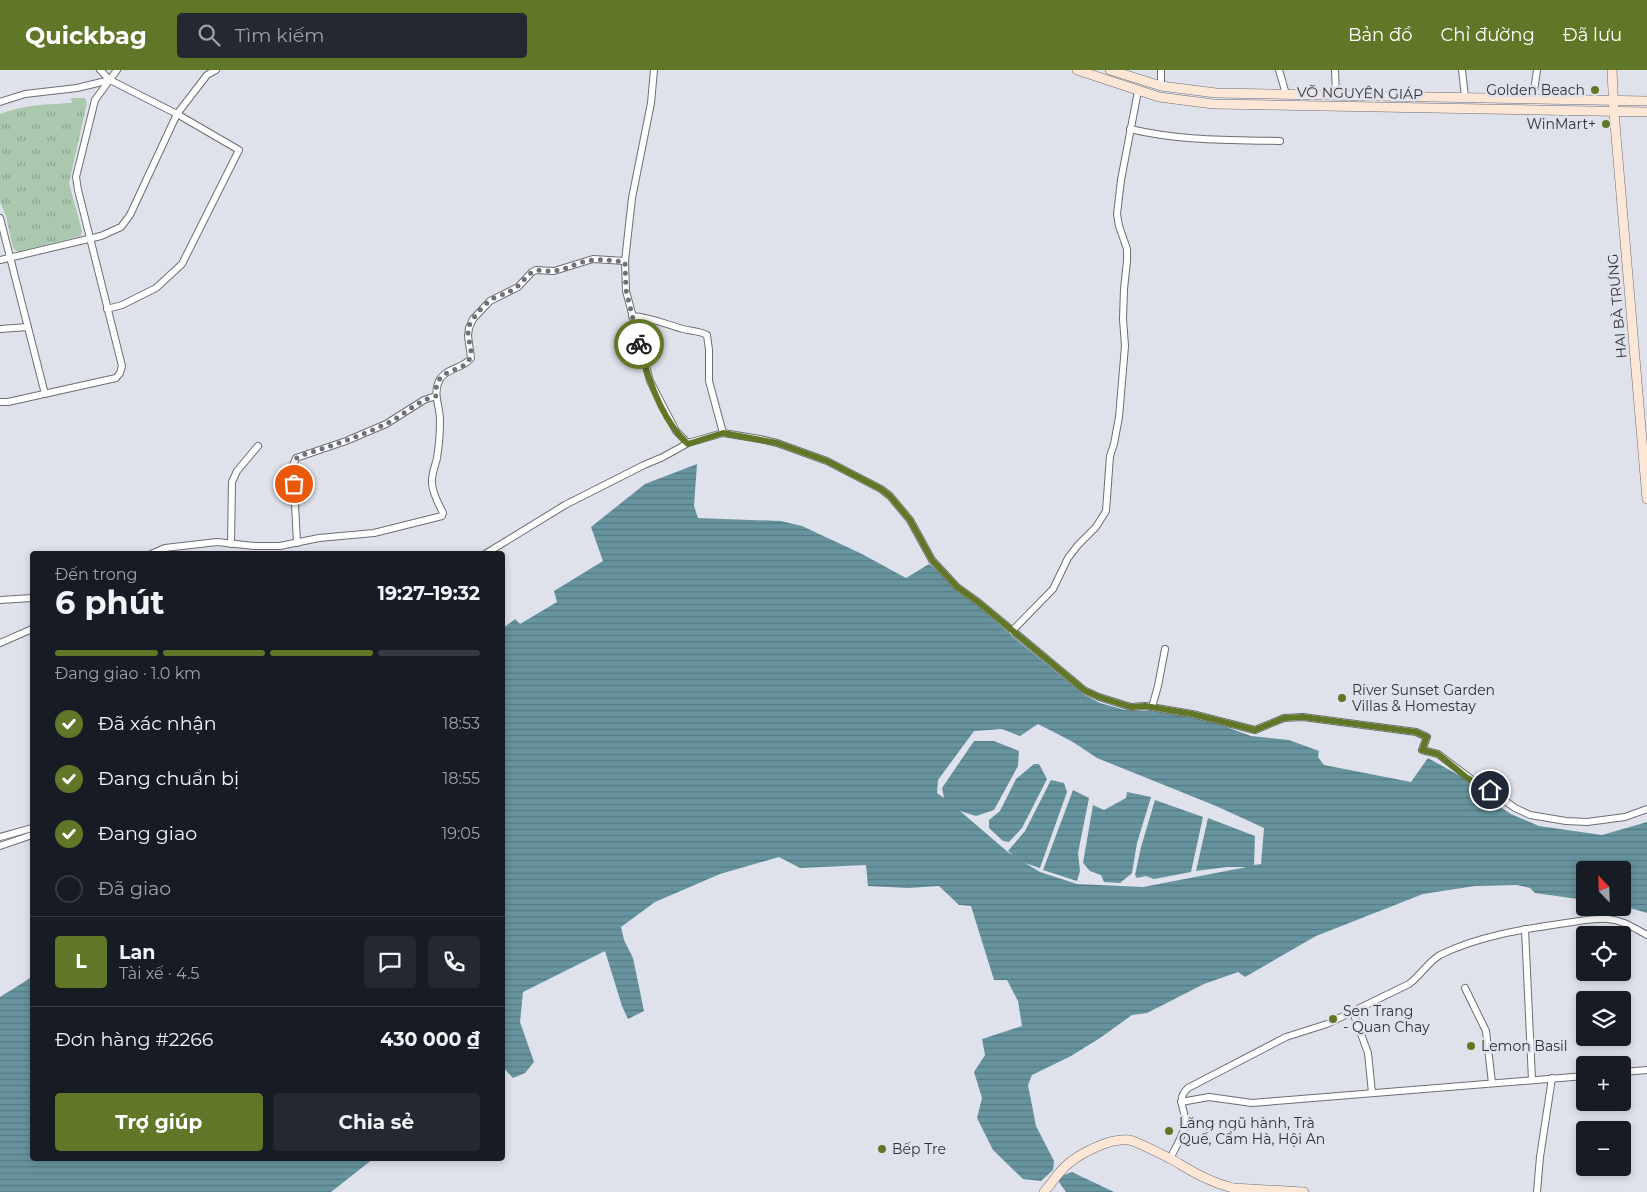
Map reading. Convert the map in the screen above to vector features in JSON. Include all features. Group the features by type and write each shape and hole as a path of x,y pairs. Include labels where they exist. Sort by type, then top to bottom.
{"main road":[{"name":"VÕ NGUYÊN GIÁP","path":"1077,70 1158,97 1213,104 1647,112"},
{"name":"VÕ NGUYÊN GIÁP","path":"1110,70 1161,86 1216,93 1647,101"},
{"path":"1612,70 1614,100"},
{"path":"1158,97 1161,86"},
{"name":"HAI BÀ TRƯNG","path":"1614,100 1647,499"},
{"path":"1044,1192 1068,1164 1092,1149 1108,1143 1129,1140 1170,1159 1192,1173 1221,1185 1232,1188 1304,1192"}],"street":[{"path":"100,70 110,80 177,114 239,150 182,264 156,288 122,305 108,309"},
{"path":"0,402 8,402 116,378 120,373 122,366 76,177 95,100 117,70"},
{"path":"0,260 101,236 121,227 130,215 177,114 207,75 216,70"},
{"path":"654,70 650,103 632,198 625,262 626,290 644,360 656,394 676,431 688,444"},
{"path":"1160,70 1161,86"},
{"path":"1279,70 1286,94"},
{"path":"1335,70 1336,95"},
{"path":"1462,70 1465,97"},
{"path":"1533,98 1537,70"},
{"path":"0,102 25,94 77,88 110,80"},
{"path":"1012,631 1053,589 1068,558 1096,527 1106,512 1109,462 1119,417 1126,346 1124,296 1128,261 1127,249 1117,214 1121,180 1138,91"},
{"path":"1130,130 1156,136 1185,139 1280,140"},
{"path":"0,218 45,394"},
{"path":"158,551 165,548 217,542 254,546 280,546 319,538 374,533 442,516 443,513 432,484 438,455 440,421 440,411 436,396 437,387 443,375 462,366 470,358 469,326 490,301 518,287 536,270 554,271 593,260 625,262"},
{"path":"632,316 655,319 679,328 703,332 707,335 709,381 723,433"},
{"path":"0,329 28,326"},
{"path":"297,542 293,464 296,458 346,441 386,424 424,400 436,396"},
{"path":"489,551 565,505 688,444 723,433 777,443 818,458 881,489 890,496 910,520 932,560 945,575 964,593 978,602 1084,690 1099,697 1131,707 1152,707 1192,714 1255,730 1284,718 1303,717 1416,732 1427,737 1422,750 1438,754 1466,777 1490,790 1515,808 1530,815 1548,819 1587,822 1608,820 1625,817 1647,809"},
{"path":"231,544 232,482 241,465 258,446"},
{"path":"0,600 30,598"},
{"path":"0,643 30,630"},
{"path":"1152,707 1158,686 1164,649"},
{"path":"0,837 30,829"},
{"path":"0,846 30,836"},
{"path":"1170,1159 1186,1124 1181,1102 1184,1091 1286,1037 1327,1024 1409,984 1418,978 1438,956 1498,935 1594,919 1626,922 1647,935"},
{"path":"1525,929 1532,1080"},
{"path":"1465,988 1486,1032 1492,1083"},
{"path":"1353,1012 1368,1054 1372,1093"},
{"path":"1631,1071 1647,1070"},
{"path":"1181,1102 1209,1097 1252,1103 1576,1077"},
{"path":"1537,1192 1552,1078"}],"green space":[{"path":"71,98 85,98 87,103 69,183 82,231 81,236 18,252 13,248 6,216 0,202 0,114 26,107 72,103"}],"water":[{"path":"697,464 694,506 698,518 781,521 802,526 862,554 906,578 929,564 1013,637 1083,694 1100,703 1125,710 1173,712 1210,721 1251,736 1289,740 1319,751 1318,757 1324,765 1411,782 1428,758 1471,782 1489,800 1511,814 1539,826 1602,835 1647,822 1647,913 1631,908 1631,861 1576,861 1576,899 1535,893 1530,888 1517,885 1475,886 1423,894 1316,936 1245,977 1238,972 1204,984 1147,1013 1132,1015 1071,1056 1032,1075 1028,1085 1036,1126 1054,1161 1053,1170 1041,1181 1023,1179 993,1150 977,1118 982,1098 974,1072 985,1055 982,1039 1022,1026 1018,1001 1007,980 994,980 971,906 959,905 939,886 908,888 868,886 866,865 800,868 779,857 720,874 655,902 621,927 624,940 633,958 644,1011 628,1019 622,1006 605,951 523,992 520,1022 534,1062 525,1073 513,1078 505,1069 505,627 515,619 520,624 557,602 554,591 603,561 591,527 645,484","holes":["1038,724 1073,742 1097,758 1216,806 1264,828 1261,864 1254,865 1255,836 1208,818 1196,871 1227,867 1247,867 1143,887 1077,884 1040,872 1025,863 1040,868 1067,792 1064,783 1051,780 1025,831 1008,851 1013,855 1009,853 960,811 976,816 994,810 1018,766 1019,751 994,741 974,741 942,788 944,798 937,793 938,780 974,731 1002,729 1020,736"]},
{"path":"1034,764 1039,764 1047,779 1022,828 1009,842 1003,841 989,828 989,820 1000,811 1016,779"},
{"path":"1073,790 1089,798 1078,853 1080,871 1077,881 1043,870"},
{"path":"1127,792 1151,797 1137,843 1132,873 1120,883 1104,882 1101,875 1090,871 1083,863 1093,805 1104,810 1126,798"},
{"path":"1155,800 1203,817 1191,872 1154,879 1146,876 1137,878 1135,875"},
{"path":"30,978 30,1161 370,1161 331,1192 0,1192 0,997"},
{"path":"1072,1172 1114,1192 1066,1192 1056,1178"}],"way so far":[{"path":"294,484 293,464 299,456 346,441 386,424 424,400 436,396 437,387 443,375 467,363 470,358 468,336 473,320 490,301 518,287 527,276 536,270 554,271 593,260 625,262 626,290 639,344"}],"place":[{"name":"Golden Beach","path":"1595,90"},
{"name":"WinMart+","path":"1606,124"},
{"name":"River Sunset Garden Villas & Homestay","path":"1342,698"},
{"name":"Sen Trang - Quan Chay","path":"1333,1019"},
{"name":"Lemon Basil","path":"1471,1046"},
{"name":"Lăng ngũ hành, Trà Quế, Cẩm Hà, Hội An","path":"1169,1131"},
{"name":"Bếp Tre","path":"882,1149"}],"route":[{"path":"639,344 656,394 676,431 688,444 723,433 760,439 777,443 827,461 881,489 890,496 910,520 932,560 957,587 978,602 1037,653 1084,690 1131,707 1145,706 1192,714 1255,730 1284,718 1303,717 1416,732 1427,737 1422,750 1438,754 1466,777 1490,790"}]}
